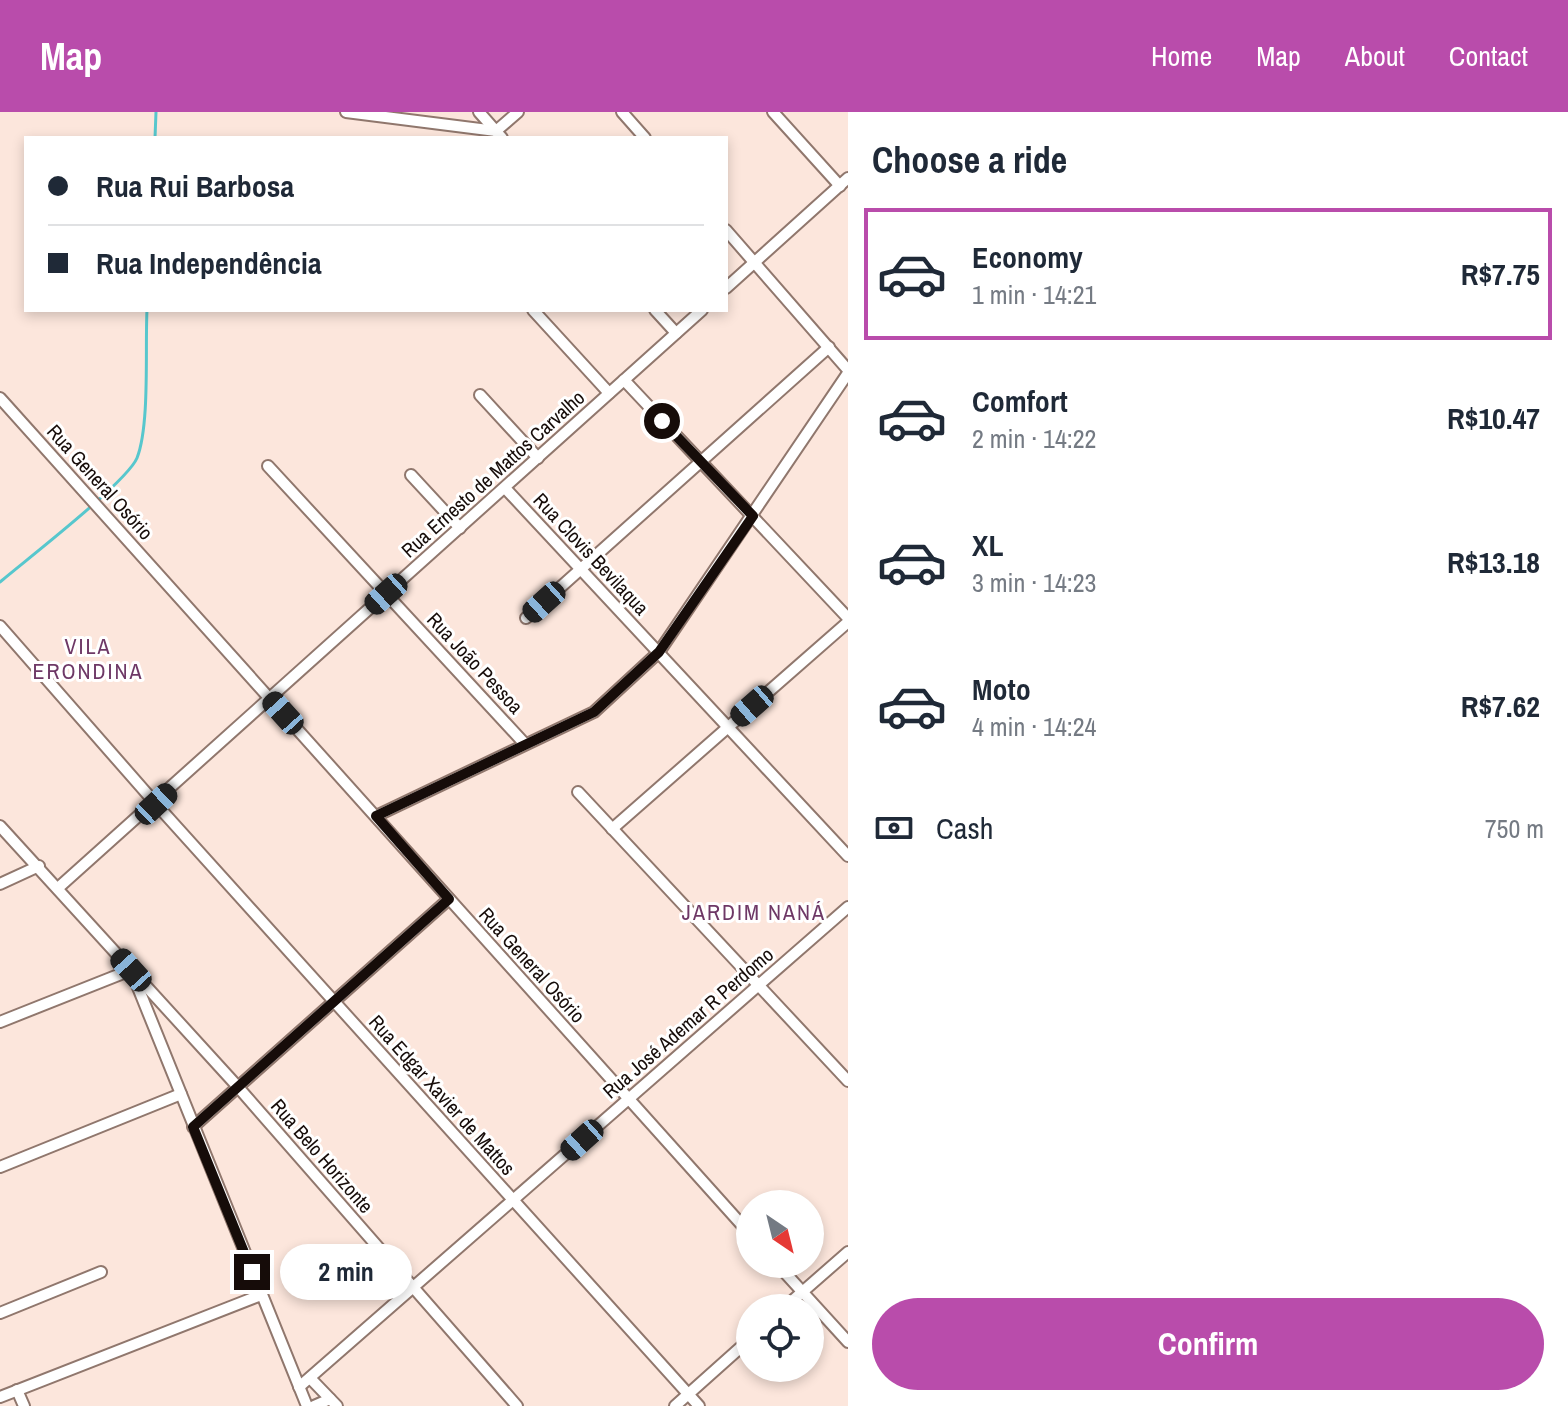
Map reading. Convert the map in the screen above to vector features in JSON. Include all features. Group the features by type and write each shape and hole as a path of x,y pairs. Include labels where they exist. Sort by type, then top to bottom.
{"street":[{"path":"347,112 499,135"},
{"path":"479,112 499,135"},
{"path":"499,135 518,112"},
{"path":"622,112 643,136"},
{"path":"728,286 844,182 773,112"},
{"path":"376,816 594,712 659,652 848,371 728,232"},
{"path":"535,312 609,393"},
{"path":"657,312 676,333"},
{"name":"Rua Ernesto de Mattos Carvalho","path":"58,888 156,804 700,312"},
{"path":"526,618 829,347"},
{"path":"612,829 848,620 624,380"},
{"path":"480,395 538,458"},
{"name":"Rua General Osório","path":"0,398 736,1219"},
{"name":"Rua João Pessoa","path":"268,466 524,743"},
{"path":"411,475 460,528"},
{"name":"Rua Clovis Bevilaqua","path":"505,488 848,856"},
{"name":"Rua Edgar Xavier de Mattos","path":"0,626 156,804 699,1406"},
{"path":"578,792 848,1081"},
{"name":"Rua Belo Horizonte","path":"0,826 238,1087 517,1406"},
{"path":"0,884 39,866"},
{"path":"193,1127 449,899"},
{"name":"Rua José Ademar R Perdomo","path":"299,1387 848,907"},
{"path":"0,1022 131,970 307,1406"},
{"path":"0,1167 181,1094"},
{"path":"800,1294 848,1252"},
{"path":"0,1313 101,1272"},
{"path":"790,1278 848,1342"},
{"path":"0,1397 261,1295"},
{"path":"675,1406 736,1351"},
{"path":"310,1378 333,1402"},
{"path":"17,1390 24,1406"},
{"path":"314,1406 333,1402"}],"waterway":[{"path":"155,136 156,112"},
{"path":"0,582 96,502 137,458 144,426 147,312"}],"district":[{"name":"VILA ERONDINA","path":"88,658"},
{"name":"JARDIM NANÁ","path":"754,912"}],"route":[{"path":"252,1272 193,1127 449,899 376,816 594,712 659,652 753,516 662,421"}]}
